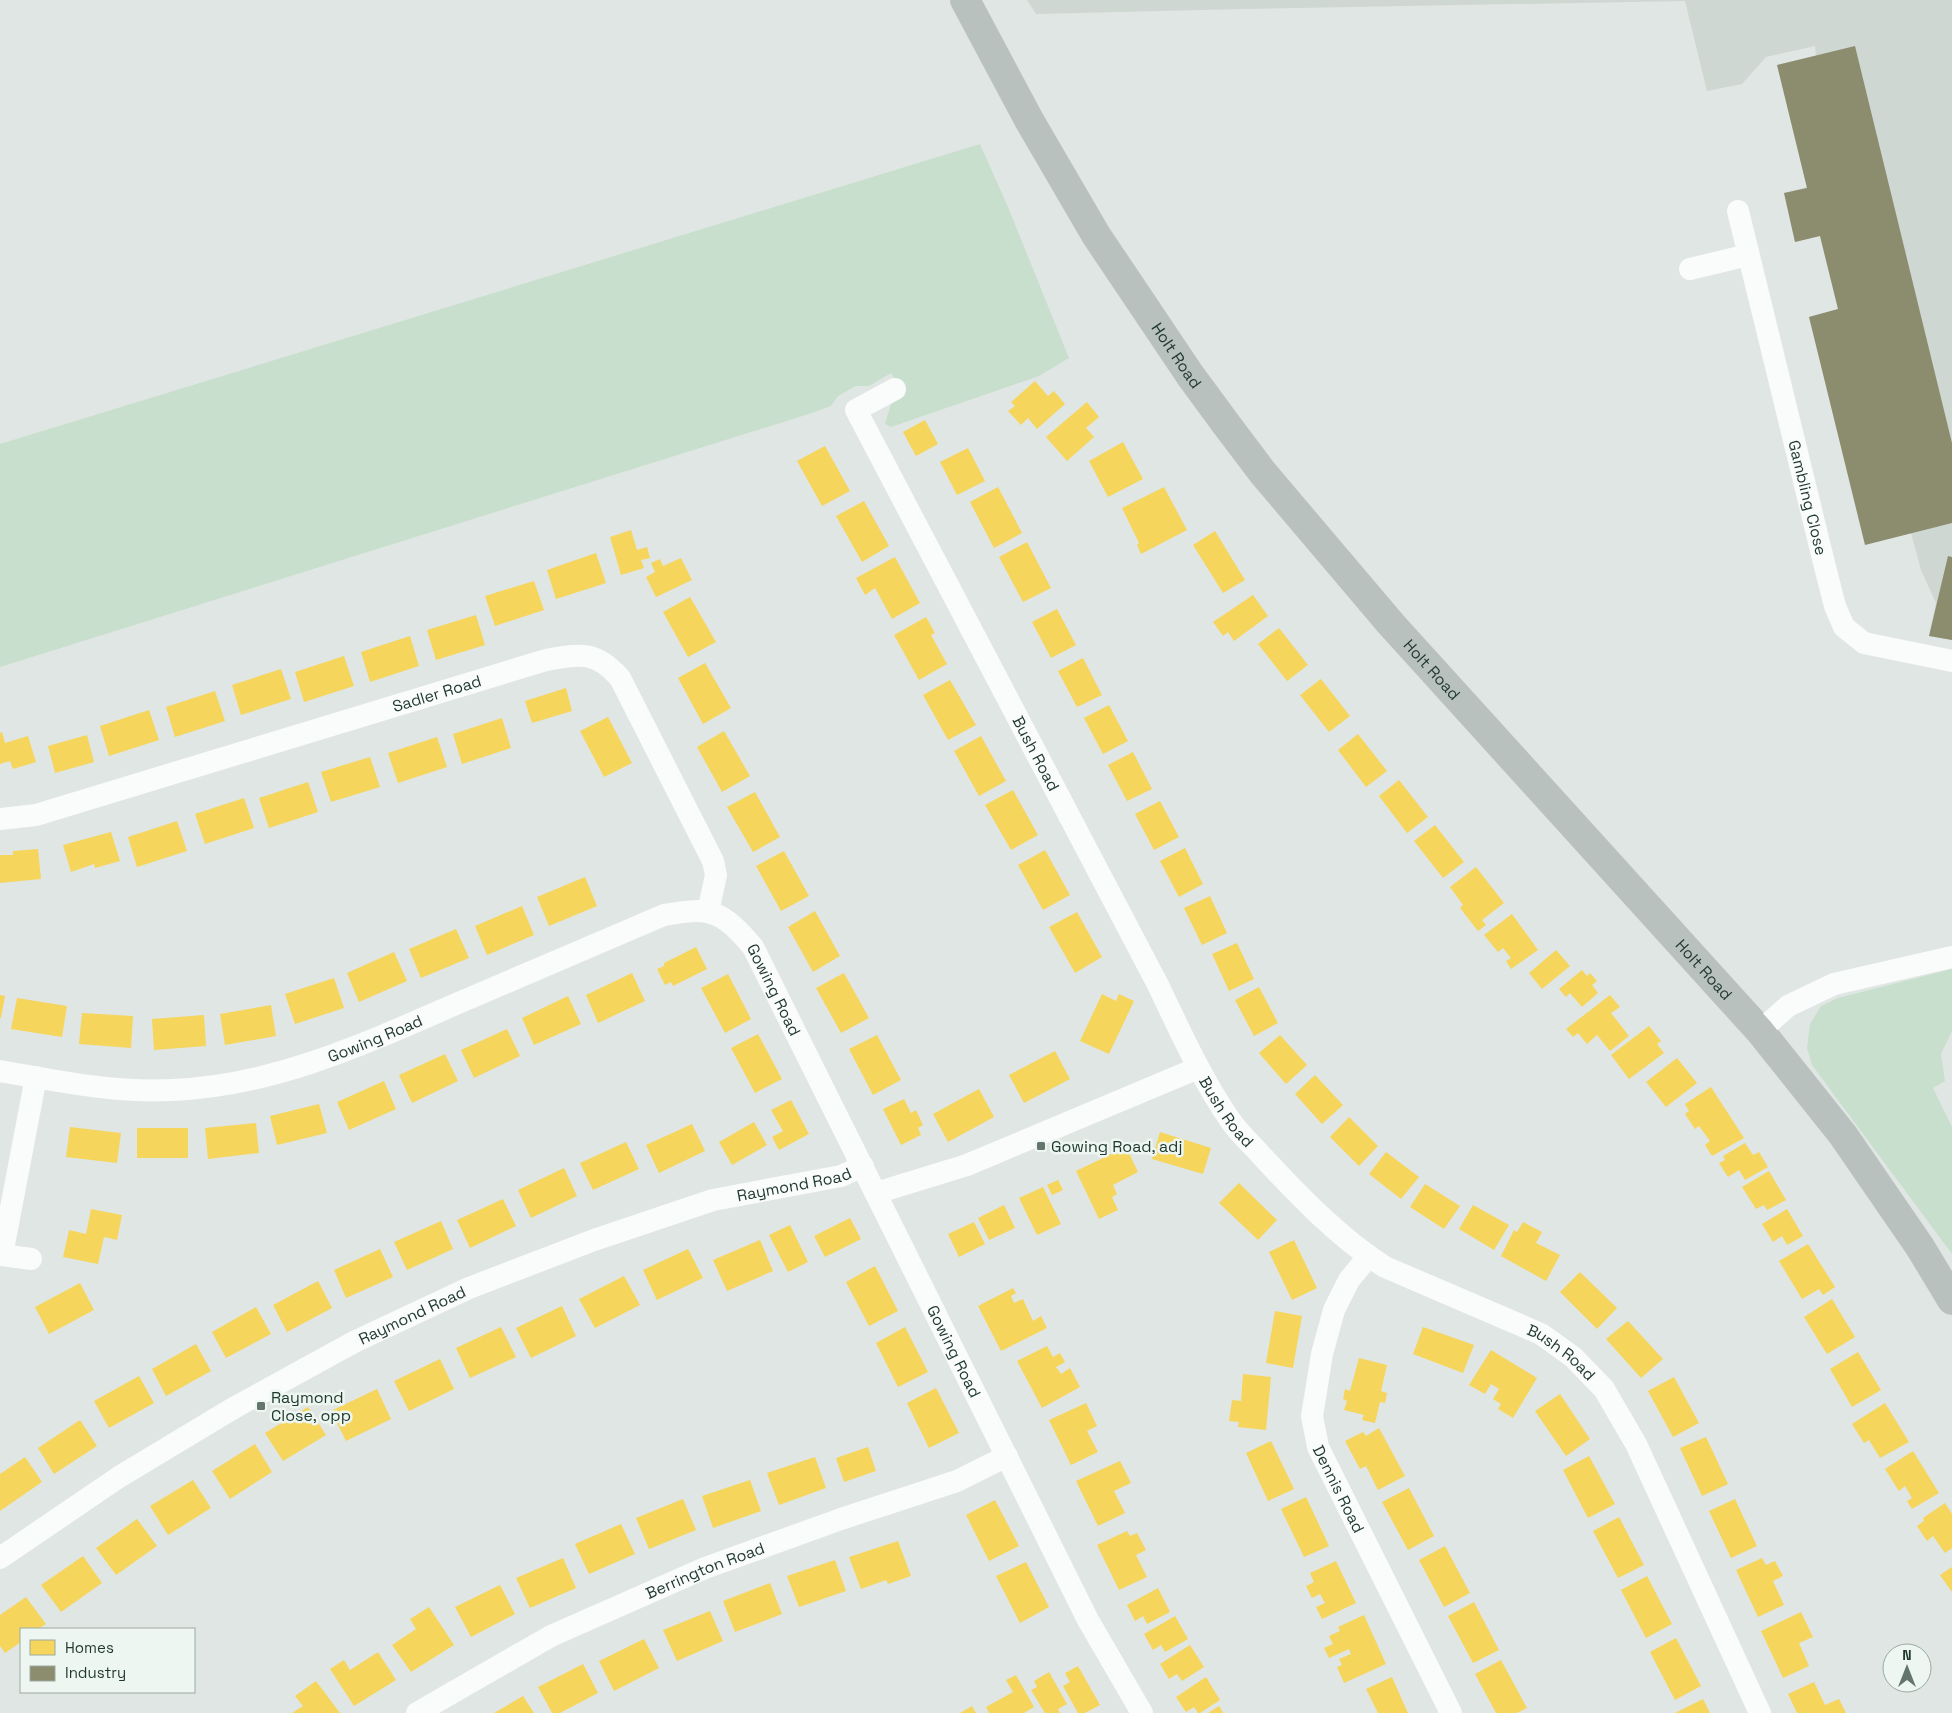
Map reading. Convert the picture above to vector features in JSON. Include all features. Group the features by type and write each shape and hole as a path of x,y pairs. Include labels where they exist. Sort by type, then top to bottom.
{"highway":[{"name":"Holt Road","path":"966,0 1025,112 1096,235 1190,375 1263,473 1391,624 1760,1031 1844,1135 1920,1247 1952,1300"}],"street":[{"name":"Gambling Close","path":"1738,211 1833,599 1844,627 1864,644 1952,662"},
{"path":"1690,269 1748,256"},
{"name":"Bush Road","path":"895,389 856,410 1158,985 1198,1068 1230,1121 1279,1175 1368,1257 1385,1267 1541,1334 1573,1357 1604,1389 1636,1444 1760,1713"},
{"name":"Sadler Road","path":"0,819 36,815 546,660 576,654 593,657 609,666 620,678 713,861 716,875 708,912"},
{"name":"Gowing Road","path":"0,1071 108,1089 172,1090 236,1083 295,1069 366,1043 664,915 691,910 708,912 725,918 753,947 1088,1620 1142,1713"},
{"path":"1760,1031 1788,1006 1834,984 1952,957"},
{"path":"876,1193 967,1166 1198,1068"},
{"path":"32,1259 1,1255 36,1077"},
{"name":"Raymond Road","path":"0,1558 119,1477 232,1410 354,1342 469,1288 594,1240 713,1200 841,1176 863,1166"},
{"name":"Dennis Road","path":"1368,1257 1349,1280 1334,1310 1322,1354 1312,1416 1318,1447 1451,1713"},
{"name":"Berrington Road","path":"417,1713 550,1636 705,1568 841,1519 957,1481 1007,1456"}],"shaded area":[{"path":"1027,0 1952,0 1952,640 1929,636 1936,603 1921,570 1880,418 1837,428 1809,317 1838,309 1820,236 1795,242 1784,193 1807,187 1777,65 1816,56 1815,46 1766,57 1742,84 1707,91 1685,1 1036,14"}],"green space":[{"path":"980,144 1008,207 1069,358 1039,376 891,427 885,424 891,404 905,396 891,373 869,386 856,386 838,396 831,406 812,413 0,667 0,444"},
{"path":"1952,969 1952,1031 1941,1054 1945,1081 1933,1088 1952,1127 1952,1254 1812,1065 1807,1048 1810,1024 1821,1006 1838,998"}],"building: Homes":[{"path":"1035,381 1048,396 1054,391 1065,404 1037,429 1028,418 1021,425 1008,411 1015,406 1011,402"},
{"path":"1087,402 1099,417 1086,428 1094,437 1067,461 1046,437"},
{"path":"925,420 938,444 916,456 903,432"},
{"path":"1123,442 1143,479 1108,497 1089,461"},
{"path":"825,446 850,491 822,506 797,461"},
{"path":"968,448 985,481 957,495 940,462"},
{"path":"998,487 1022,533 994,548 970,502"},
{"path":"1164,487 1187,530 1141,554 1137,545 1139,543 1122,508"},
{"path":"864,501 889,546 862,562 836,516"},
{"path":"631,530 637,550 647,547 650,558 641,560 644,568 621,575 610,537"},
{"path":"1215,531 1245,580 1223,593 1193,545"},
{"path":"1027,542 1051,588 1023,602 999,557"},
{"path":"596,553 606,583 556,599 547,570"},
{"path":"895,557 920,603 892,619 875,588 865,595 856,578"},
{"path":"681,558 692,580 656,597 646,577 655,572 651,563 660,559 663,566"},
{"path":"534,581 544,610 495,626 485,596"},
{"path":"1253,595 1268,616 1234,641 1228,632 1223,636 1213,622"},
{"path":"690,597 716,642 688,657 663,612"},
{"path":"1057,609 1076,645 1051,658 1032,622"},
{"path":"476,615 485,645 436,660 427,630"},
{"path":"926,617 935,633 931,635 947,664 919,680 894,635"},
{"path":"1279,628 1308,665 1287,681 1258,644"},
{"path":"410,636 419,666 370,682 361,652"},
{"path":"344,656 354,686 304,702 295,672"},
{"path":"1083,658 1102,695 1077,707 1058,671"},
{"path":"705,663 731,708 703,724 678,678"},
{"path":"281,669 291,699 241,715 232,685"},
{"path":"1321,679 1350,716 1329,732 1300,695"},
{"path":"950,680 976,725 948,740 923,695"},
{"path":"566,688 572,711 532,723 525,701"},
{"path":"215,691 225,721 175,737 166,707"},
{"path":"1109,705 1128,741 1103,754 1084,718"},
{"path":"149,710 159,740 109,756 100,726"},
{"path":"608,717 632,763 604,777 580,731"},
{"path":"502,718 511,748 462,764 453,734"},
{"path":"724,731 750,776 722,792 697,747"},
{"path":"2,732 5,743 28,736 36,762 13,769 10,761 0,764 0,733"},
{"path":"1358,734 1387,771 1366,787 1338,750"},
{"path":"87,735 94,762 55,773 48,746"},
{"path":"981,736 1006,781 979,796 954,751"},
{"path":"437,737 447,767 398,783 388,753"},
{"path":"1133,752 1152,789 1127,801 1108,765"},
{"path":"370,757 380,787 331,802 321,772"},
{"path":"1399,780 1428,817 1407,833 1379,796"},
{"path":"308,782 318,812 269,828 259,798"},
{"path":"1013,790 1038,835 1011,850 985,805"},
{"path":"755,792 780,837 753,852 727,807"},
{"path":"244,798 254,828 205,844 195,814"},
{"path":"1160,801 1179,837 1154,850 1135,814"},
{"path":"177,821 187,851 137,867 128,837"},
{"path":"1435,825 1464,862 1443,878 1414,841"},
{"path":"111,832 120,861 95,868 94,864 71,872 63,845"},
{"path":"1185,848 1203,884 1179,897 1160,861"},
{"path":"38,849 41,879 0,883 0,855 13,855 13,851"},
{"path":"1045,850 1070,895 1043,910 1018,865"},
{"path":"784,851 809,896 781,911 756,866"},
{"path":"1476,867 1504,903 1482,920 1486,925 1478,931 1460,908 1463,905 1450,887"},
{"path":"585,877 597,906 549,926 537,897"},
{"path":"1210,896 1227,933 1202,945 1184,908"},
{"path":"522,906 534,935 487,955 475,926"},
{"path":"815,911 840,956 813,972 788,927"},
{"path":"1077,912 1102,957 1075,973 1049,927"},
{"path":"1512,914 1538,950 1511,969 1506,961 1511,958 1503,948 1498,952 1484,935"},
{"path":"456,929 469,958 421,978 409,949"},
{"path":"1237,943 1254,979 1229,991 1212,954"},
{"path":"696,947 707,969 673,986 671,982 665,985 657,969 664,966 664,963"},
{"path":"1556,950 1570,966 1542,989 1529,973"},
{"path":"394,952 407,981 359,1002 347,973"},
{"path":"1582,970 1587,976 1590,973 1597,981 1592,985 1598,993 1582,1007 1570,993 1566,997 1559,989"},
{"path":"632,973 645,1001 598,1023 586,995"},
{"path":"844,973 869,1018 841,1033 816,988"},
{"path":"728,974 751,1019 725,1033 701,988"},
{"path":"334,978 344,1008 295,1024 285,994"},
{"path":"1259,987 1278,1023 1254,1036 1235,1000"},
{"path":"1102,994 1116,1001 1119,994 1134,1001 1109,1054 1080,1041"},
{"path":"0,995 5,996 1,1018 0,1018"},
{"path":"1610,995 1620,1007 1611,1013 1629,1036 1610,1051 1597,1035 1587,1044 1578,1033 1573,1037 1566,1029"},
{"path":"568,996 581,1024 534,1045 522,1018"},
{"path":"17,998 67,1006 62,1037 11,1029"},
{"path":"271,1005 276,1036 225,1045 220,1014"},
{"path":"82,1013 133,1016 131,1048 79,1044"},
{"path":"204,1015 206,1046 154,1050 152,1019"},
{"path":"1649,1026 1661,1041 1657,1044 1664,1053 1629,1079 1611,1055"},
{"path":"507,1029 520,1056 474,1078 461,1050"},
{"path":"758,1034 782,1079 755,1093 731,1048"},
{"path":"877,1035 901,1080 873,1095 849,1049"},
{"path":"1280,1035 1307,1065 1286,1084 1259,1053"},
{"path":"1055,1051 1070,1079 1024,1103 1009,1075"},
{"path":"445,1054 458,1081 412,1103 399,1075"},
{"path":"1677,1058 1697,1083 1666,1107 1646,1082"},
{"path":"1315,1075 1343,1105 1322,1124 1295,1094"},
{"path":"384,1081 396,1109 349,1130 337,1102"},
{"path":"1711,1087 1744,1138 1712,1156 1705,1145 1710,1141 1699,1126 1695,1129 1685,1114 1689,1111 1685,1104"},
{"path":"979,1089 994,1117 948,1142 933,1114"},
{"path":"904,1099 911,1113 916,1110 923,1125 918,1128 921,1135 901,1145 883,1109"},
{"path":"791,1100 809,1134 779,1150 772,1137 783,1131 771,1110"},
{"path":"319,1104 327,1133 277,1145 270,1116"},
{"path":"1349,1117 1378,1146 1359,1166 1330,1137"},
{"path":"754,1122 767,1145 732,1165 719,1142"},
{"path":"256,1123 259,1153 208,1159 205,1128"},
{"path":"692,1124 705,1151 659,1173 646,1145"},
{"path":"70,1127 121,1133 117,1163 66,1157"},
{"path":"137,1128 188,1128 188,1158 137,1158"},
{"path":"1160,1132 1211,1148 1203,1174 1152,1159"},
{"path":"626,1142 639,1169 593,1190 580,1163"},
{"path":"1745,1143 1753,1155 1759,1152 1768,1167 1745,1180 1739,1170 1728,1177 1719,1163 1725,1160 1723,1156"},
{"path":"1126,1147 1138,1172 1113,1185 1117,1194 1112,1197 1118,1210 1099,1219 1076,1171"},
{"path":"1386,1152 1419,1177 1401,1199 1369,1174"},
{"path":"564,1168 577,1196 531,1218 518,1190"},
{"path":"1769,1171 1786,1200 1767,1210 1764,1205 1756,1209 1742,1187"},
{"path":"1058,1180 1063,1190 1052,1195 1047,1185"},
{"path":"1239,1183 1277,1220 1258,1240 1219,1203"},
{"path":"1425,1184 1460,1206 1444,1229 1410,1207"},
{"path":"1043,1187 1061,1224 1037,1235 1019,1198"},
{"path":"503,1199 516,1226 470,1248 457,1220"},
{"path":"1004,1205 1015,1228 989,1240 978,1218"},
{"path":"1473,1205 1509,1225 1494,1250 1459,1229"},
{"path":"91,1209 122,1215 117,1240 104,1237 98,1264 63,1257 69,1230 86,1234"},
{"path":"1787,1209 1803,1236 1787,1245 1782,1236 1773,1242 1762,1224"},
{"path":"850,1218 861,1239 825,1257 814,1236"},
{"path":"441,1221 453,1249 407,1270 394,1242"},
{"path":"974,1222 985,1244 959,1257 948,1234"},
{"path":"1523,1222 1542,1232 1536,1243 1560,1255 1546,1281 1501,1256 1514,1230 1517,1232"},
{"path":"790,1225 808,1262 788,1272 769,1235"},
{"path":"760,1240 773,1271 727,1291 713,1260"},
{"path":"1294,1240 1317,1288 1292,1300 1269,1252"},
{"path":"1808,1244 1835,1287 1823,1295 1819,1289 1802,1299 1779,1261"},
{"path":"380,1249 393,1277 346,1298 334,1270"},
{"path":"688,1249 703,1278 657,1300 643,1270"},
{"path":"875,1266 898,1311 869,1326 846,1282"},
{"path":"1580,1272 1617,1308 1597,1329 1560,1292"},
{"path":"624,1276 640,1305 595,1328 579,1299"},
{"path":"318,1281 332,1308 287,1332 273,1305"},
{"path":"80,1283 94,1310 49,1334 35,1307"},
{"path":"1013,1288 1016,1293 1011,1296 1014,1303 1023,1299 1033,1321 1041,1316 1047,1328 1001,1351 978,1306"},
{"path":"1832,1299 1855,1337 1827,1354 1804,1317"},
{"path":"562,1306 576,1336 531,1358 516,1328"},
{"path":"256,1307 271,1334 226,1358 212,1332"},
{"path":"1275,1311 1302,1316 1293,1368 1266,1363"},
{"path":"1628,1321 1663,1359 1641,1378 1606,1339"},
{"path":"501,1327 516,1357 470,1378 456,1348"},
{"path":"905,1327 928,1372 898,1387 876,1343"},
{"path":"1423,1327 1474,1345 1463,1373 1413,1354"},
{"path":"196,1344 211,1371 166,1396 152,1369"},
{"path":"1047,1346 1053,1357 1060,1353 1065,1362 1056,1367 1061,1374 1070,1368 1080,1387 1042,1408 1017,1361"},
{"path":"1491,1350 1537,1378 1513,1418 1498,1409 1501,1404 1493,1399 1499,1389 1491,1384 1485,1394 1469,1385"},
{"path":"1858,1352 1881,1390 1852,1407 1830,1369"},
{"path":"1359,1358 1387,1365 1381,1391 1387,1393 1385,1403 1380,1402 1375,1423 1362,1420 1364,1415 1344,1410 1347,1401 1343,1399 1345,1389 1350,1391"},
{"path":"440,1359 454,1389 409,1411 394,1381"},
{"path":"1243,1374 1271,1377 1266,1430 1238,1427 1239,1422 1229,1421 1232,1400 1241,1401"},
{"path":"139,1376 154,1403 109,1428 94,1401"},
{"path":"1674,1377 1699,1423 1673,1437 1648,1391"},
{"path":"936,1388 959,1433 929,1448 907,1403"},
{"path":"377,1389 391,1419 346,1441 331,1411"},
{"path":"1560,1394 1590,1439 1566,1456 1535,1411"},
{"path":"1086,1403 1097,1426 1087,1431 1098,1452 1071,1465 1049,1420"},
{"path":"1885,1403 1909,1442 1880,1458 1869,1440 1864,1443 1852,1424"},
{"path":"308,1407 326,1435 283,1461 265,1433"},
{"path":"80,1420 97,1446 54,1474 38,1448"},
{"path":"1379,1428 1405,1476 1378,1490 1366,1466 1360,1469 1345,1441 1363,1432 1366,1436"},
{"path":"1706,1437 1728,1484 1702,1496 1680,1448"},
{"path":"1271,1441 1294,1489 1268,1501 1246,1453"},
{"path":"255,1444 272,1472 230,1499 212,1471"},
{"path":"868,1447 876,1471 844,1482 836,1458"},
{"path":"1913,1451 1939,1493 1912,1509 1907,1501 1912,1498 1905,1486 1899,1491 1885,1469"},
{"path":"1589,1456 1615,1504 1588,1518 1563,1470"},
{"path":"25,1457 42,1482 0,1511 0,1474"},
{"path":"815,1457 826,1488 779,1505 767,1473"},
{"path":"1120,1461 1131,1483 1114,1491 1125,1513 1098,1526 1076,1481"},
{"path":"193,1480 211,1508 168,1535 150,1506"},
{"path":"750,1480 761,1511 713,1528 702,1496"},
{"path":"1409,1488 1434,1536 1408,1550 1382,1502"},
{"path":"1306,1497 1329,1546 1304,1557 1281,1509"},
{"path":"683,1499 696,1530 649,1549 636,1518"},
{"path":"1735,1499 1757,1546 1731,1558 1709,1511"},
{"path":"995,1500 1019,1546 989,1561 966,1515"},
{"path":"1945,1503 1952,1514 1952,1548 1945,1553 1933,1536 1927,1541 1917,1526 1924,1521 1923,1518"},
{"path":"1619,1517 1644,1565 1618,1578 1593,1531"},
{"path":"137,1519 157,1546 116,1575 96,1548"},
{"path":"621,1524 635,1554 589,1574 575,1544"},
{"path":"1127,1531 1130,1536 1137,1533 1146,1550 1136,1555 1147,1577 1119,1590 1097,1545"},
{"path":"898,1541 911,1576 888,1584 886,1580 861,1589 849,1557"},
{"path":"1445,1546 1470,1593 1444,1607 1419,1560"},
{"path":"83,1556 102,1583 61,1612 41,1585"},
{"path":"563,1558 576,1588 530,1608 516,1578"},
{"path":"1762,1558 1766,1565 1775,1561 1783,1576 1773,1581 1784,1605 1758,1617 1736,1570"},
{"path":"835,1560 846,1591 799,1607 787,1576"},
{"path":"1336,1561 1356,1603 1322,1619 1316,1607 1325,1603 1320,1594 1312,1598 1306,1586 1314,1582 1310,1573"},
{"path":"1026,1562 1049,1607 1020,1623 996,1576"},
{"path":"1952,1567 1952,1592 1940,1575"},
{"path":"1647,1576 1672,1624 1646,1638 1621,1590"},
{"path":"770,1583 782,1614 735,1632 723,1601"},
{"path":"500,1585 515,1614 471,1637 455,1607"},
{"path":"1158,1588 1170,1612 1147,1624 1143,1616 1135,1621 1127,1605"},
{"path":"26,1597 46,1624 40,1628 20,1628 20,1643 5,1653 0,1646 0,1615"},
{"path":"1474,1602 1499,1650 1473,1663 1448,1616"},
{"path":"429,1607 454,1645 411,1672 392,1645 416,1629 410,1619"},
{"path":"710,1611 723,1641 677,1661 663,1630"},
{"path":"1801,1612 1813,1637 1799,1643 1809,1666 1783,1678 1761,1631"},
{"path":"1364,1615 1386,1664 1344,1683 1337,1667 1342,1665 1339,1659 1351,1654 1349,1649 1329,1658 1324,1648 1333,1644 1329,1636 1340,1631 1338,1627"},
{"path":"1175,1616 1188,1639 1165,1652 1161,1645 1153,1650 1144,1634"},
{"path":"1676,1638 1701,1686 1675,1700 1650,1652"},
{"path":"644,1639 659,1668 614,1691 599,1661"},
{"path":"1190,1645 1204,1667 1182,1681 1177,1674 1169,1679 1160,1664"},
{"path":"378,1652 396,1680 354,1706 330,1669 344,1660 350,1670"},
{"path":"1501,1660 1527,1708 1517,1713 1496,1713 1475,1674"},
{"path":"583,1664 598,1693 560,1713 552,1713 538,1687"},
{"path":"1078,1666 1100,1705 1085,1713 1078,1713 1063,1686 1070,1682 1065,1673"},
{"path":"1049,1672 1067,1704 1058,1709 1060,1713 1045,1713 1031,1690 1037,1687 1034,1681"},
{"path":"1016,1675 1034,1707 1024,1713 989,1713 986,1707 1013,1692 1006,1680"},
{"path":"1206,1677 1220,1700 1200,1713 1194,1707 1186,1712 1176,1697"},
{"path":"1392,1677 1408,1713 1378,1713 1366,1689"},
{"path":"316,1681 340,1713 292,1713 303,1706 295,1696"},
{"path":"1814,1682 1825,1705 1839,1699 1846,1713 1797,1713 1788,1694"},
{"path":"523,1696 534,1713 494,1713 501,1709"},
{"path":"1703,1699 1710,1713 1675,1713"},
{"path":"972,1706 976,1713 960,1713"},
{"path":"1219,1706 1223,1713 1208,1713"}],"building: Industry":[{"path":"1855,46 1952,443 1952,523 1865,545 1809,317 1838,309 1820,236 1795,242 1784,193 1807,188 1777,65"},
{"path":"1948,556 1952,557 1952,640 1929,636"}],"place":[{"name":"Gowing Road, adj","path":"1041,1146"},
{"name":"Raymond Close, opp","path":"261,1406"}]}
